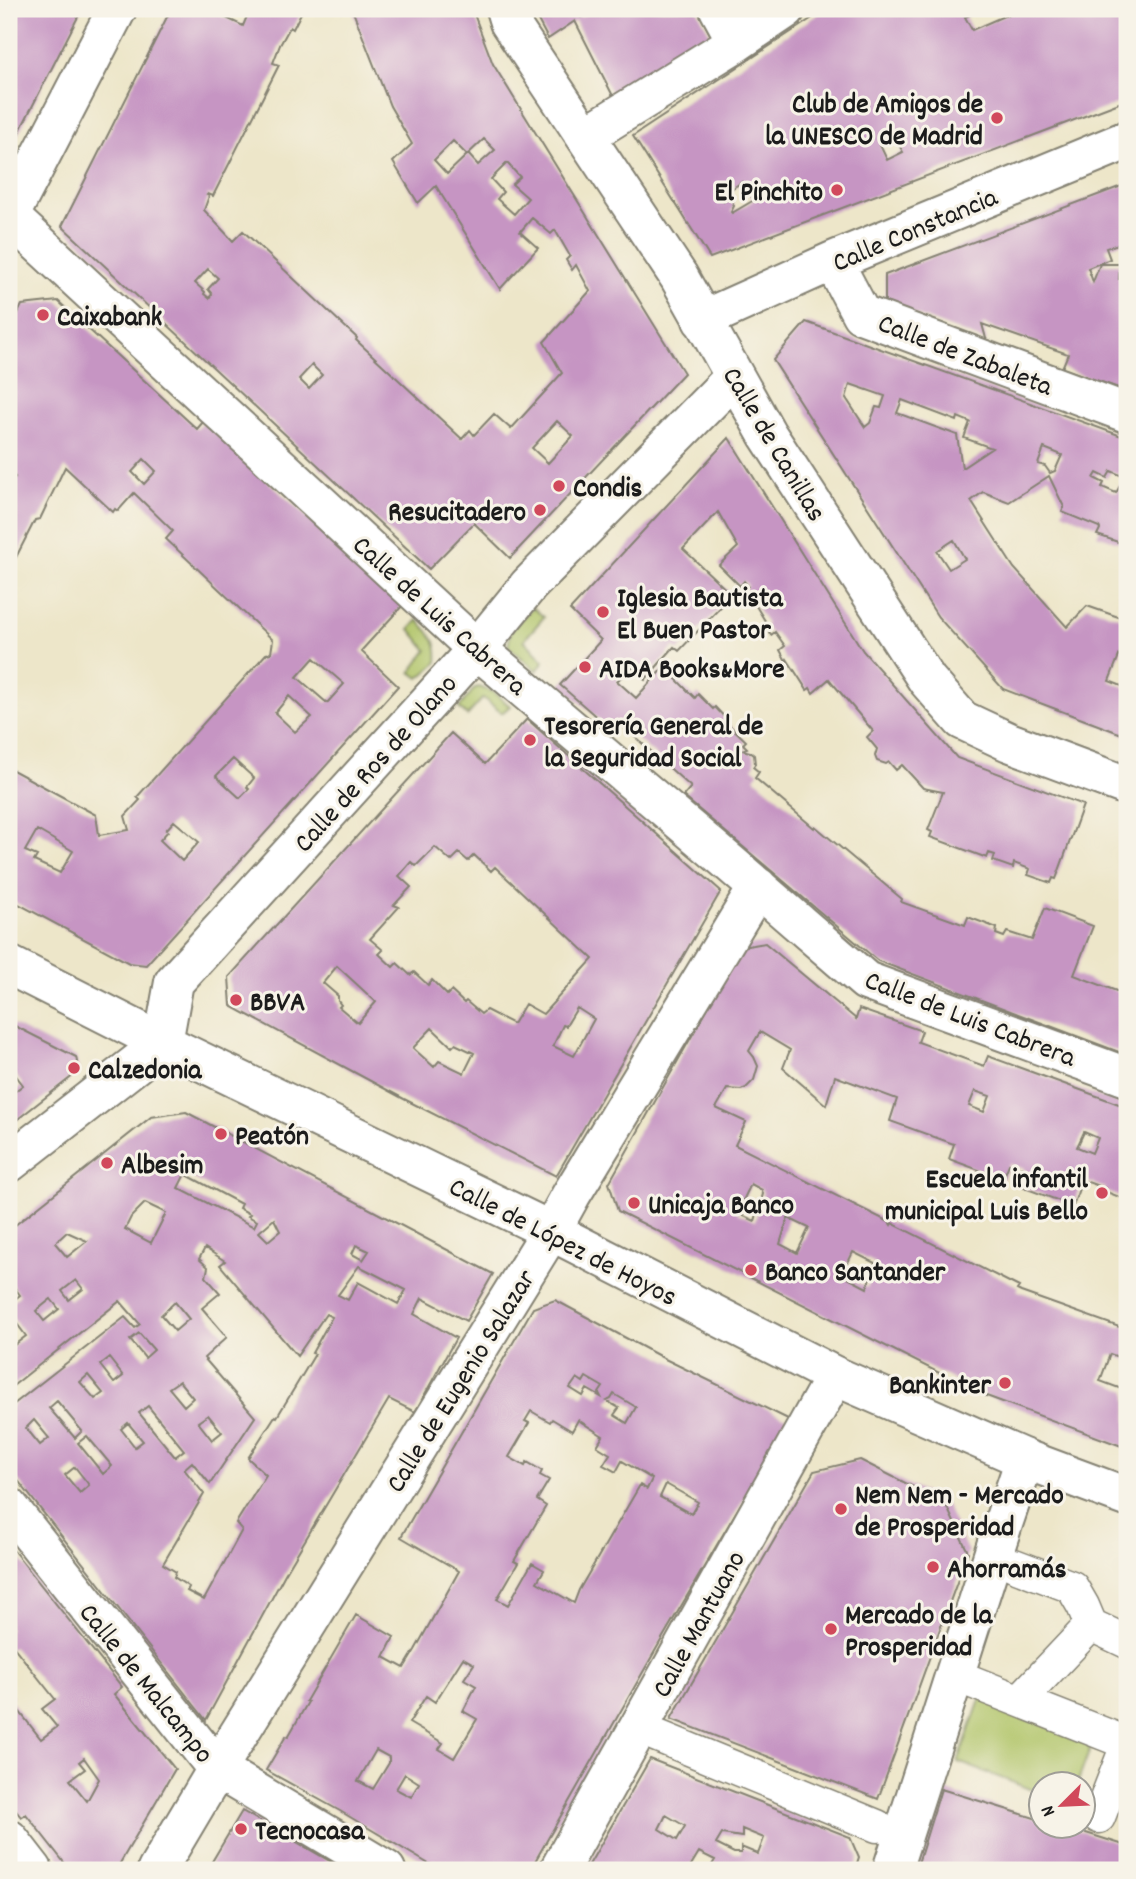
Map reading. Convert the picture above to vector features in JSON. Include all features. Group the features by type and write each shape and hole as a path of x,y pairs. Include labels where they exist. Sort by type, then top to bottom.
{"street":[{"path":"9,217 117,9"},
{"name":"Calle de Canillas","path":"505,9 509,22 679,277 767,434 927,680 962,720 1009,742 1127,786"},
{"path":"719,9 737,42"},
{"path":"585,136 786,9"},
{"name":"Calle Constancia","path":"702,320 833,261 1127,140"},
{"name":"Calle de Luis Cabrera","path":"9,217 477,649 866,981 1127,1077"},
{"name":"Calle de Zabaleta","path":"833,261 861,314 1127,414"},
{"name":"Calle de Ros de Olano","path":"163,1043 174,982 477,649 529,585 734,377"},
{"name":"Calle de Eugenio Salazar","path":"157,1870 551,1231 758,887"},
{"name":"Calle de López de Hoyos","path":"9,965 163,1043 551,1231 835,1376 1025,1459 1127,1497"},
{"path":"9,1163 163,1043"},
{"name":"Calle Mantuano","path":"559,1870 835,1376"},
{"path":"892,1870 1025,1459"},
{"name":"Calle de Malcampo","path":"9,1507 217,1769 386,1870"},
{"path":"1014,1566 1072,1587 1091,1625 1127,1642"},
{"path":"1020,1700 1091,1625"},
{"path":"972,1682 1127,1744 1099,1817"},
{"path":"638,1728 877,1826"},
{"path":"9,1839 33,1870"}],"green space":[{"path":"532,607 544,617 524,640 544,661 537,671 508,646 511,631"},
{"path":"418,620 434,639 437,649 437,663 419,678 411,672 427,650 410,629"},
{"path":"475,688 493,692 510,706 502,713 483,698 467,716 459,708"},
{"path":"981,1697 1094,1738 1082,1770 1028,1770 1028,1788 958,1762"}],"building":[{"path":"9,9 82,9 9,152"},
{"path":"171,9 221,9 218,14 243,26 250,9 303,9 293,29 290,27 280,45 273,63 279,65 213,196 207,195 209,196 204,210 233,241 243,231 462,439 470,430 474,435 494,414 511,429 562,373 544,342 590,291 576,265 572,270 566,260 570,256 555,230 551,234 532,218 520,232 538,248 500,289 436,186 418,203 393,162 412,144 390,106 352,9 472,9 493,64 684,373 510,558 474,523 429,569 62,226","holes":["484,139 495,150 478,165 468,154","453,141 467,155 447,174 434,160","507,163 520,177 512,184 528,198 514,214 497,199 503,192 491,179","208,269 218,278 208,289 212,294 209,298 195,283","312,365 322,375 309,389 299,379","557,421 573,436 548,463 532,448"]},
{"path":"532,9 575,9 581,17 593,9 697,9 711,36 614,98 575,21 548,39"},
{"path":"826,9 982,9 965,17 972,30 1020,9 1127,9 1127,100 710,258 633,136","holes":["895,138 903,152 887,160 880,145","742,182 754,200 732,213 732,201 724,201 721,196"]},
{"path":"1127,184 1127,241 1106,248 1110,259 1088,268 1093,282 1100,264 1120,264 1119,279 1127,279 1127,391 1062,368 1068,354 982,324 987,342 885,303 885,275"},
{"path":"58,301 197,429 203,422 403,605 361,651 398,686 146,965 129,963 9,899 9,768 96,815 99,835 129,830 125,816 140,800 137,797 266,654 271,653 273,640 166,539 173,531 134,493 118,511 115,509 113,512 65,467 40,519 35,520 9,571 9,484 15,477 9,471 9,331 22,305","holes":["144,459 156,471 144,484 132,472","314,658 344,684 327,703 297,677","289,696 312,717 295,732 275,713","233,759 254,778 247,787 249,789 240,798 216,776","174,821 199,842 182,861 160,840 168,831 166,830","37,830 73,851 60,873 34,861 37,856 25,851"]},
{"path":"806,322 1127,438 1127,545 1097,535 1099,527 1062,512 1064,507 1049,476 1009,502 983,492 971,501 1014,568 1067,627 1087,606 1127,620 1127,650 1122,648 1109,681 1127,688 1127,736 1003,689 938,617 773,360","holes":["850,384 885,396 881,408 876,407 870,423 865,427 846,398","902,400 957,421 958,417 970,422 964,438 992,448 962,468 957,435 897,413","1044,448 1062,455 1055,471 1050,473 1045,466 1038,464","1111,471 1125,477 1116,493 1102,487 1104,483 1094,478 1097,473 1107,478","954,540 965,559 949,569 937,551"]},
{"path":"729,438 863,651 957,758 1083,805 1056,879 1053,878 1051,883 1028,875 1030,869 1014,863 1013,868 993,861 995,855 989,853 987,858 930,837 932,832 928,830 943,792 923,788 902,765 896,770 889,762 886,764 877,761 877,749 867,737 873,731 829,679 813,693 810,688 807,690 780,650 785,646 775,632 771,635 765,625 767,624 745,588 748,586 744,581 740,586 719,565 738,547 718,512 683,549 732,595 679,651 674,647 645,680 631,667 617,681 636,698 664,667 695,698 698,694 713,709 715,707 746,741 743,744 747,748 742,750 754,755 753,767 759,772 755,778 902,899 901,902 965,925 968,917 997,928 996,934 1004,937 1007,932 1032,940 1045,908 1093,926 1074,975 1127,995 1127,1055 878,961 683,796 691,787 616,720 608,727 560,685 601,640 570,610"},
{"path":"527,719 721,891 556,1176 404,1099 231,1006 229,977 451,733 485,764","holes":["435,847 451,861 459,853 468,861 474,855 491,871 495,867 593,959 543,1014 525,1004 513,1024 486,1010 481,1014 451,991 447,995 432,980 428,985 414,972 410,975 397,963 393,967 379,954 383,950 370,939 399,907 394,905 411,887 399,876 411,862 416,866","337,966 376,1002 358,1023 339,1007 341,1005 338,996 323,983","577,1008 594,1019 574,1056 553,1046 563,1025 566,1026","432,1028 452,1047 455,1044 474,1053 464,1073 439,1061 434,1067 413,1048"]},
{"path":"765,943 856,1019 859,1009 922,1031 918,1042 984,1066 988,1056 1127,1107 1127,1200 1082,1180 1073,1206 1019,1186 1025,1169 1009,1164 1003,1179 949,1159 954,1144 890,1121 897,1099 835,1076 826,1105 783,1068 790,1050 760,1032 749,1051 758,1066 754,1080 741,1090 727,1089 716,1108 746,1122 735,1145 1019,1287 1017,1290 1021,1292 1119,1327 1127,1324 1127,1360 1110,1354 1100,1381 1127,1391 1127,1448 981,1394 618,1211 609,1183 742,947","holes":["975,1091 990,1096 984,1112 969,1106","1084,1132 1098,1138 1092,1153 1077,1147","751,1184 762,1190 755,1221 737,1213","788,1218 809,1228 797,1253 780,1244","853,1252 875,1263 867,1288 842,1275"]},
{"path":"9,1023 76,1057 79,1071 9,1126 9,1096 23,1085 11,1069 9,1073"},
{"path":"186,1112 493,1274 466,1321 422,1298 414,1314 456,1338 415,1412 389,1399 285,1574 206,1720 9,1469 9,1408 125,1317 135,1328 140,1324 120,1301 9,1389 9,1349 26,1336 9,1313 9,1304 20,1295 9,1280 9,1230 151,1117","holes":["185,1174 241,1204 239,1208 257,1221 254,1227 178,1188","145,1203 166,1213 151,1243 125,1229 131,1217","274,1219 280,1231 268,1241 259,1232","67,1232 87,1241 67,1257 55,1243","356,1245 369,1251 363,1260 352,1254","205,1248 225,1261 220,1265 297,1356 326,1314 332,1317 312,1353 315,1354 277,1417 275,1416 248,1458 266,1475 236,1523 242,1530 204,1600 187,1591 189,1587 174,1577 176,1572 163,1564 204,1494 184,1469 192,1462 210,1484 255,1417 204,1358 227,1337 202,1308 220,1293 206,1277 208,1267 199,1259","359,1266 406,1290 398,1304 358,1282 348,1300 338,1295","76,1280 83,1289 69,1300 62,1291","51,1299 59,1309 44,1321 36,1311","175,1302 189,1319 175,1331 161,1315","139,1333 154,1350 145,1358 130,1340","109,1358 123,1376 114,1383 100,1365","88,1375 103,1393 95,1399 80,1382","179,1381 193,1398 184,1406 169,1388","57,1401 82,1431 75,1438 49,1408","148,1406 184,1450 175,1457 139,1413","208,1415 222,1432 212,1440 198,1422","34,1420 49,1438 40,1445 26,1428","128,1423 143,1441 135,1447 121,1429","87,1436 112,1466 103,1474 78,1443","75,1467 89,1485 80,1493 65,1475"]},
{"path":"555,1300 665,1359 790,1420 530,1870 439,1870 266,1770 286,1736 288,1737 356,1615 394,1637 384,1657 404,1668 415,1650 459,1571 401,1537 533,1308","holes":["586,1377 603,1387 599,1393 601,1397 587,1389 583,1396 570,1388 577,1378 583,1382","614,1394 636,1407 627,1423 614,1415 619,1408 607,1401","531,1411 572,1431 578,1420 603,1436 597,1446 610,1454 603,1465 616,1472 622,1461 652,1479 647,1489 640,1485 574,1603 537,1582 544,1570 532,1563 508,1605 497,1599 518,1563 514,1561 546,1506 537,1500 549,1480 540,1475 542,1471 527,1462 525,1466 509,1457 529,1423 525,1421","666,1484 698,1502 691,1514 660,1497","463,1658 474,1664 464,1679 476,1686 463,1711 477,1719 454,1758 439,1749 443,1743 409,1723 426,1696 435,1702","376,1750 389,1757 389,1763 373,1789 358,1781","405,1774 419,1783 411,1797 396,1789"]},
{"name":"Mercado de la Prosperidad","path":"860,1460 945,1503 968,1552 878,1799 671,1719 814,1471"},
{"path":"9,1545 122,1687 114,1694 175,1769 116,1870 70,1870 26,1814 21,1817 9,1802 9,1698 41,1739 57,1727 42,1709 55,1699 13,1646 9,1650","holes":["84,1758 99,1779 87,1801 70,1780 85,1769 79,1762"]},
{"path":"650,1759 850,1837 859,1858 855,1870 751,1870 740,1867 740,1870 709,1870 715,1860 699,1852 688,1870 586,1870","holes":["666,1815 685,1826 677,1840 659,1829","742,1829 764,1838 758,1854 741,1847 741,1853 734,1853 716,1844 722,1834 742,1837"]},
{"path":"941,1789 1028,1816 1028,1840 1098,1840 1098,1837 1127,1846 1127,1870 916,1870"},
{"path":"242,1811 300,1844 345,1870 207,1870"}],"place":[{"name":"Club de Amigos de la UNESCO de Madrid","path":"997,118"},
{"name":"El Pinchito","path":"837,190"},
{"name":"Caixabank","path":"43,315"},
{"name":"Condis","path":"559,486"},
{"name":"Resucitadero","path":"540,510"},
{"name":"Iglesia Bautista El Buen Pastor","path":"603,612"},
{"name":"AIDA Books&More","path":"585,667"},
{"name":"Tesorería General de la Seguridad Social","path":"530,740"},
{"name":"BBVA","path":"236,1000"},
{"name":"Calzedonia","path":"74,1068"},
{"name":"Peatón","path":"221,1134"},
{"name":"Albesim","path":"107,1163"},
{"name":"Escuela infantil municipal Luis Bello","path":"1102,1193"},
{"name":"Unicaja Banco","path":"634,1203"},
{"name":"Banco Santander","path":"751,1270"},
{"name":"Bankinter","path":"1005,1383"},
{"name":"Nem Nem - Mercado de Prosperidad","path":"841,1509"},
{"name":"Ahorramás","path":"933,1567"},
{"name":"Mercado de la Prosperidad","path":"831,1629"},
{"name":"Tecnocasa","path":"241,1829"}]}
